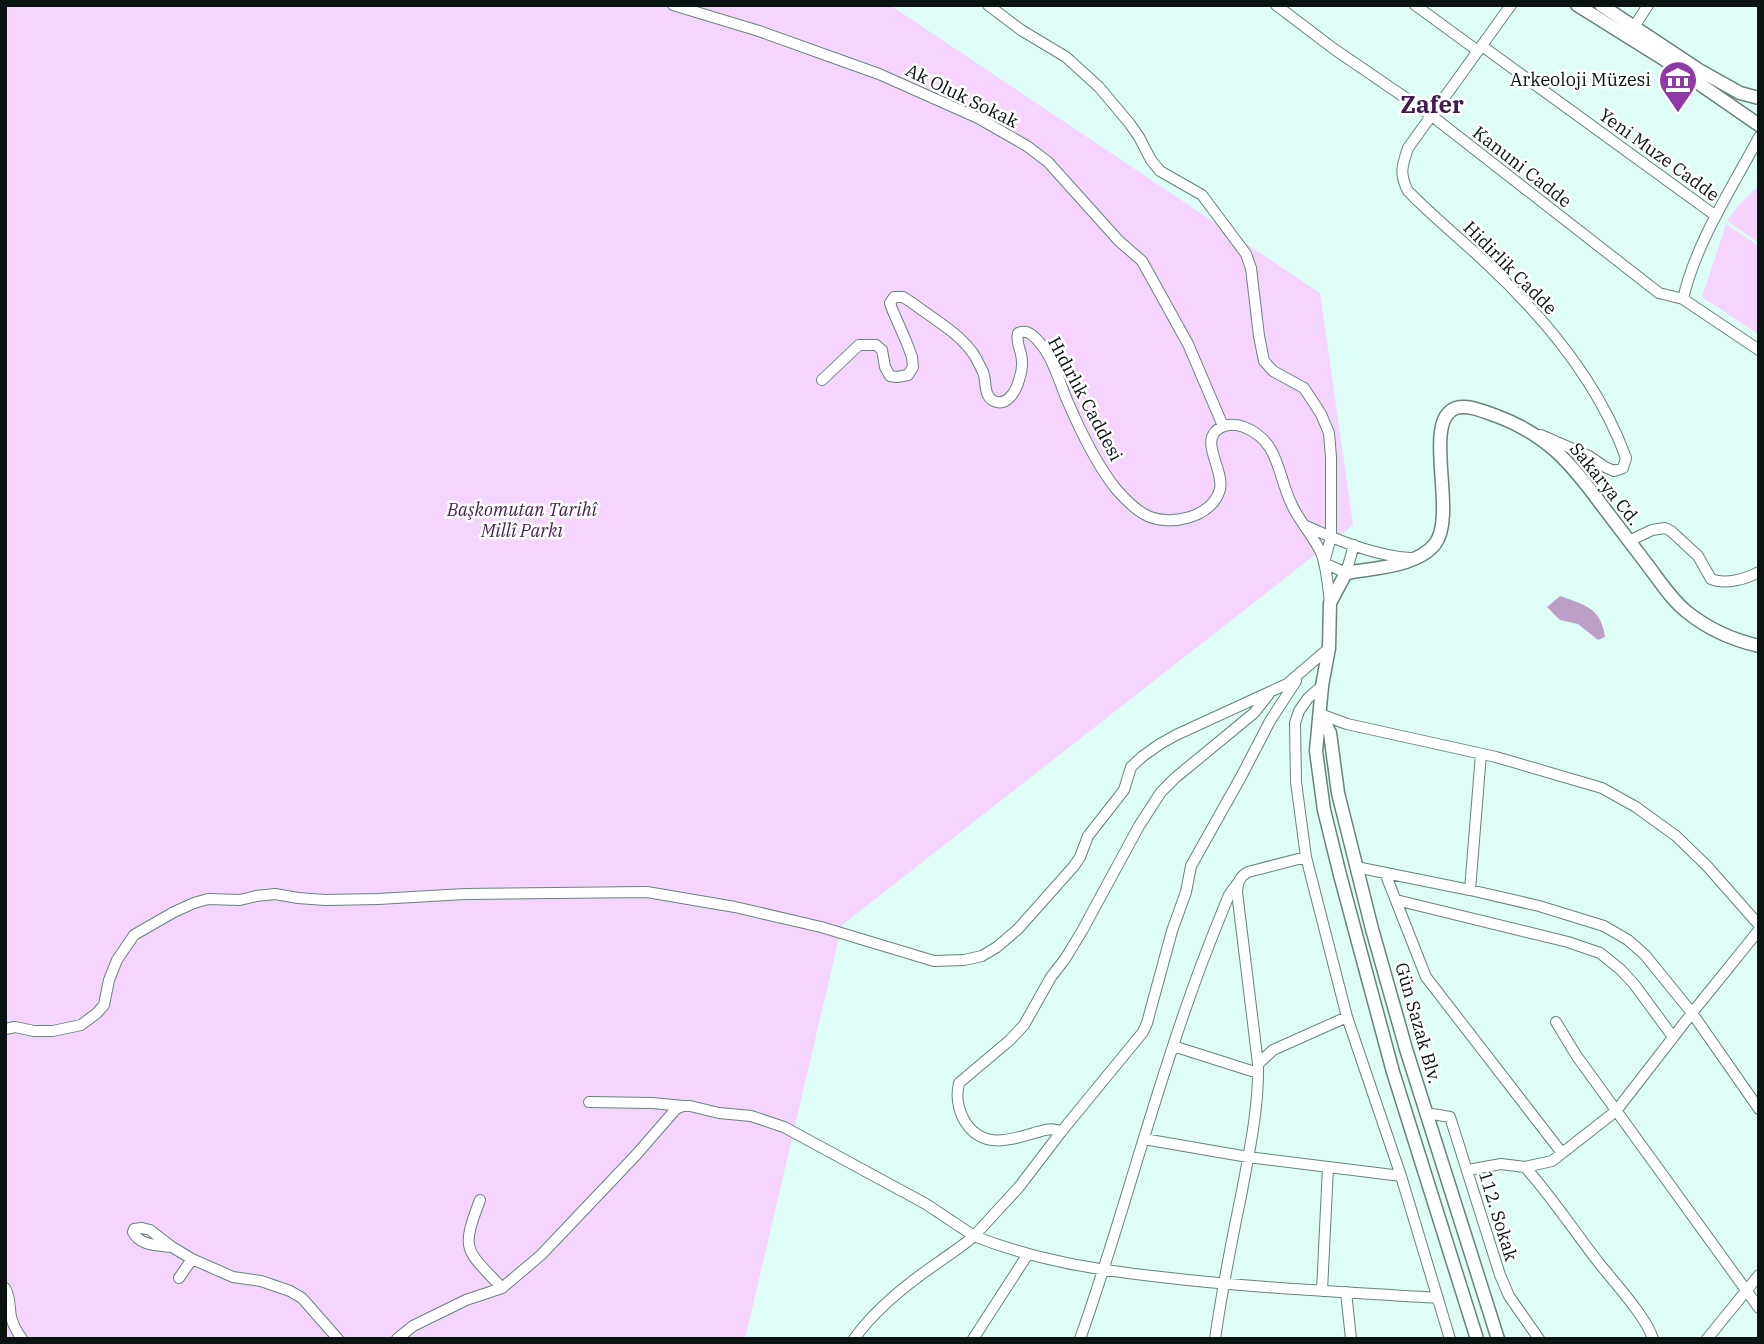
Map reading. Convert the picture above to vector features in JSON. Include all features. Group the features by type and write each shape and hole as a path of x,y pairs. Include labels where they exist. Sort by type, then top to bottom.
{"main road":[{"path":"1577,5 1665,60 1759,125"},
{"path":"1601,5 1699,70 1740,93 1759,98"},
{"path":"1740,93 1759,89"},
{"name":"Sakarya Cd.","path":"1346,573 1398,565 1426,552 1436,543 1444,511 1441,427 1446,414 1457,408 1471,408 1518,424 1544,440 1577,472 1667,591 1685,610 1739,641 1759,646"},
{"path":"1331,603 1346,573"},
{"name":"Gün Sazak Blv.","path":"1331,603 1329,648 1322,686 1316,751 1324,810 1393,1072 1477,1339"},
{"name":"Gün Sazak Blv.","path":"1320,714 1331,733 1338,793 1398,1022 1498,1339"}],"street":[{"name":"Ak Oluk Sokak","path":"673,5 879,74 978,118 1027,146 1048,162 1119,242 1142,261 1188,344 1223,426"},
{"path":"988,5 1021,30 1066,57 1098,87 1130,124 1160,171 1202,195 1246,254 1251,268 1259,336 1265,361 1273,371 1304,388 1321,414 1329,433 1331,537 1324,563"},
{"name":"Kanuni Cadde","path":"1276,5 1334,50 1432,116 1659,293 1683,299 1759,350"},
{"name":"Yeni Muze Cadde","path":"1415,5 1480,48 1716,216"},
{"name":"Hidirlik Cadde","path":"1511,5 1408,148 1402,167 1403,181 1408,191 1490,266 1565,347 1604,406 1624,451 1625,465 1614,471 1589,456 1518,424"},
{"path":"1634,27 1648,5"},
{"path":"1683,299 1686,284 1716,216 1759,137"},
{"name":"Hıdırlık Caddesi","path":"822,380 859,345 876,345 881,350 884,367 890,376 908,375 914,367 890,303 894,297 903,297 911,302 968,347 984,374 987,394 991,400 997,402 1011,397 1019,382 1022,366 1016,341 1018,333 1030,333 1045,349 1086,439 1115,488 1130,504 1146,515 1164,520 1183,520 1195,516 1215,499 1220,488 1220,472 1211,441 1213,434 1223,426"},
{"path":"1223,426 1237,424 1253,430 1266,441 1291,505 1322,554 1331,603"},
{"path":"1302,524 1354,545 1394,557 1414,558"},
{"path":"1629,541 1652,530 1665,528 1698,556 1711,579 1722,582 1737,580 1759,572"},
{"path":"1324,563 1346,573 1354,545"},
{"path":"5,1028 53,1031 81,1025 104,1005 109,979 117,960 134,935 194,903 275,894 325,900 466,894 647,892 735,907 821,927 934,961 964,960 982,956 1018,929 1074,866 1088,836 1124,790 1131,767 1143,756 1176,735 1287,684 1329,648"},
{"path":"854,1339 887,1303 974,1236 1019,1187 1143,1032 1186,892 1191,866 1270,721 1301,673"},
{"path":"1322,686 1308,698 1295,723 1296,782 1306,856 1347,1017 1401,1176 1451,1339"},
{"path":"1061,1132 1048,1129 996,1142 979,1136 962,1118 957,1091 960,1083 1024,1025 1051,977 1082,931 1139,826 1161,792 1254,713 1269,694"},
{"path":"1320,714 1347,724 1481,754 1602,788 1636,807 1676,836 1707,866 1759,927 1616,1111 1552,1161 1525,1167 1501,1164 1468,1170"},
{"path":"1470,890 1481,754"},
{"path":"1080,1339 1189,998 1229,895 1241,877 1248,872 1306,856"},
{"path":"1356,867 1539,906 1604,926 1628,940 1645,955 1692,1013 1759,1109"},
{"path":"1384,873 1426,977 1562,1153"},
{"path":"1215,1339 1256,1107 1258,1068 1237,883"},
{"path":"1396,900 1568,942 1600,954 1634,984 1673,1037"},
{"path":"1258,1068 1273,1051 1347,1017"},
{"path":"1556,1022 1576,1055 1759,1308"},
{"path":"1173,1046 1258,1068"},
{"path":"589,1102 652,1103 751,1116 783,1127 926,1204 974,1236 1000,1247 1068,1265 1223,1285 1438,1298"},
{"path":"397,1339 413,1326 466,1300 502,1288 541,1255 676,1109 683,1106"},
{"name":"112. Sokak","path":"1426,1113 1450,1117 1500,1275 1509,1296 1539,1339"},
{"path":"1144,1139 1248,1157 1401,1176"},
{"path":"1322,1291 1328,1167"},
{"path":"1525,1167 1640,1315 1653,1339"},
{"path":"480,1200 468,1241 472,1255 502,1288"},
{"path":"172,1247 233,1277 261,1281 290,1291 302,1298 338,1339"},
{"path":"973,1339 1028,1254"},
{"path":"179,1278 192,1259"},
{"path":"1707,1339 1759,1275"},
{"path":"5,1288 11,1303 10,1314 22,1339"},
{"path":"1346,1293 1351,1339"}],"green space":[{"name":"Başkomutan Tarihî Millî Parkı","path":"5,5 890,5 1320,293 1353,525 842,925 745,1339 5,1339"},
{"path":"1759,185 1759,243 1727,221"},
{"path":"1726,224 1759,246 1758,334 1702,297"}],"shaded area":[{"path":"1560,596 1584,605 1595,613 1600,619 1605,637 1598,640 1578,624 1560,620 1547,607"}],"place":[{"name":"Arkeoloji Müzesi","path":"1678,114"}],"district":[{"name":"Zafer","path":"1432,105"}]}
